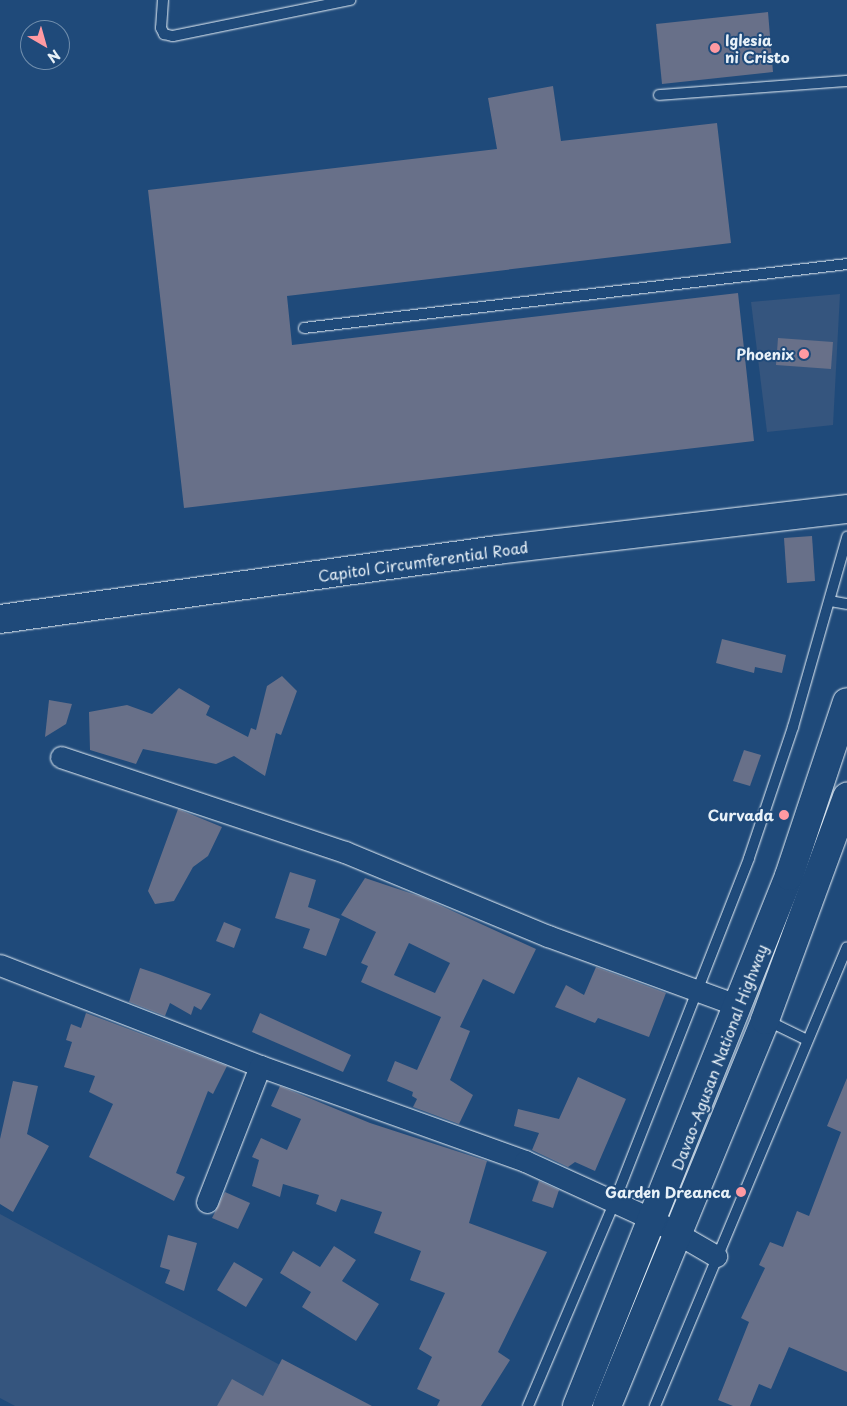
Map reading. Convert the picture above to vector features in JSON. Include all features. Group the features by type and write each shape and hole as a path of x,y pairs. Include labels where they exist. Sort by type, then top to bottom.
{"main road":[{"name":"Capitol Circumferential Road","path":"0,619 497,550 847,509"},
{"name":"Davao-Agusan National Highway","path":"577,1406 654,1220 789,876 847,702"},
{"name":"Davao-Agusan National Highway","path":"607,1406 765,1020 847,797"}],"street":[{"path":"61,757 345,852 548,936 739,1006"},
{"path":"0,965 260,1066 472,1140 654,1220 716,1256"},
{"path":"207,1202 260,1066"}],"lane":[{"path":"163,0 161,28 164,34 173,36 350,0"},
{"path":"659,95 847,81"},
{"path":"304,328 847,264"},
{"path":"528,1406 614,1203 698,992 752,849 830,601 847,537"},
{"path":"830,601 847,604"},
{"path":"655,1406 805,1039 847,948"},
{"path":"765,1020 805,1039"}],"shaded area":[{"path":"840,294 833,425 767,432 751,302"},
{"path":"0,1214 356,1406 15,1406 0,1398"}],"building":[{"name":"Iglesia ni Cristo","path":"768,12 773,72 662,84 656,24"},
{"path":"553,86 561,141 717,123 731,243 287,296 292,345 738,293 754,441 184,508 148,190 497,149 488,98"},
{"name":"Phoenix","path":"778,338 833,342 831,369 776,365"},
{"path":"812,536 815,581 787,583 784,538"},
{"path":"722,639 786,655 782,673 755,667 754,673 716,663"},
{"path":"282,676 297,691 281,735 276,733 265,776 234,756 216,764 143,749 136,764 90,750 89,712 127,705 152,714 179,688 210,706 206,715 248,737 251,728 256,730 267,686"},
{"path":"49,700 72,704 66,724 45,737"},
{"path":"744,750 761,755 750,786 733,781"},
{"path":"178,809 222,827 208,856 193,867 174,901 155,904 148,891"},
{"path":"290,872 316,880 308,907 340,919 326,956 303,948 310,929 275,918"},
{"path":"365,878 422,897 536,949 514,994 483,979 460,1027 470,1031 450,1080 473,1095 459,1124 413,1107 417,1099 412,1096 413,1092 387,1081 395,1061 417,1070 441,1017 361,982 368,966 361,963 376,932 341,915","holes":["409,943 450,963 435,993 394,975"]},
{"path":"224,922 241,929 234,948 216,941"},
{"path":"596,967 666,993 649,1037 598,1018 595,1023 555,1007 566,985 584,995"},
{"path":"140,968 211,994 201,1010 194,1006 191,1015 170,1003 165,1016 129,1002"},
{"path":"86,1013 227,1066 213,1094 208,1091 176,1173 185,1177 174,1201 89,1157 113,1104 89,1092 95,1076 64,1067 72,1042 66,1040 71,1024 81,1028"},
{"path":"260,1013 351,1055 343,1072 252,1032"},
{"path":"578,1077 626,1099 595,1171 575,1162 568,1167 532,1150 539,1133 514,1126 518,1109 559,1119"},
{"path":"847,1078 847,1372 789,1347 771,1389 759,1384 750,1406 733,1406 718,1400 749,1322 741,1318 765,1268 759,1265 770,1242 783,1247 797,1211 809,1216 841,1132 827,1126"},
{"path":"13,1081 38,1086 27,1134 49,1146 13,1212 0,1204 0,1139"},
{"path":"280,1086 370,1123 487,1161 469,1223 547,1252 498,1352 510,1360 481,1406 437,1406 440,1400 417,1389 432,1357 419,1349 445,1293 410,1280 421,1251 374,1233 382,1212 341,1199 336,1212 316,1204 319,1195 283,1184 280,1197 252,1186 259,1160 252,1157 261,1138 287,1150 301,1119 271,1106"},
{"path":"539,1181 559,1190 553,1208 532,1201"},
{"path":"225,1192 250,1203 238,1229 212,1218"},
{"path":"168,1235 197,1243 184,1291 165,1283 170,1270 160,1267"},
{"path":"334,1246 356,1260 342,1281 379,1304 356,1341 302,1307 311,1292 280,1273 293,1251 320,1267"},
{"path":"234,1262 263,1279 246,1307 217,1290"},
{"path":"282,1359 372,1406 217,1406 232,1379 263,1396"}],"place":[{"name":"Iglesia ni Cristo","path":"715,48"},
{"name":"Phoenix","path":"804,354"},
{"name":"Curvada","path":"784,815"},
{"name":"Garden Dreanca","path":"741,1192"}]}
